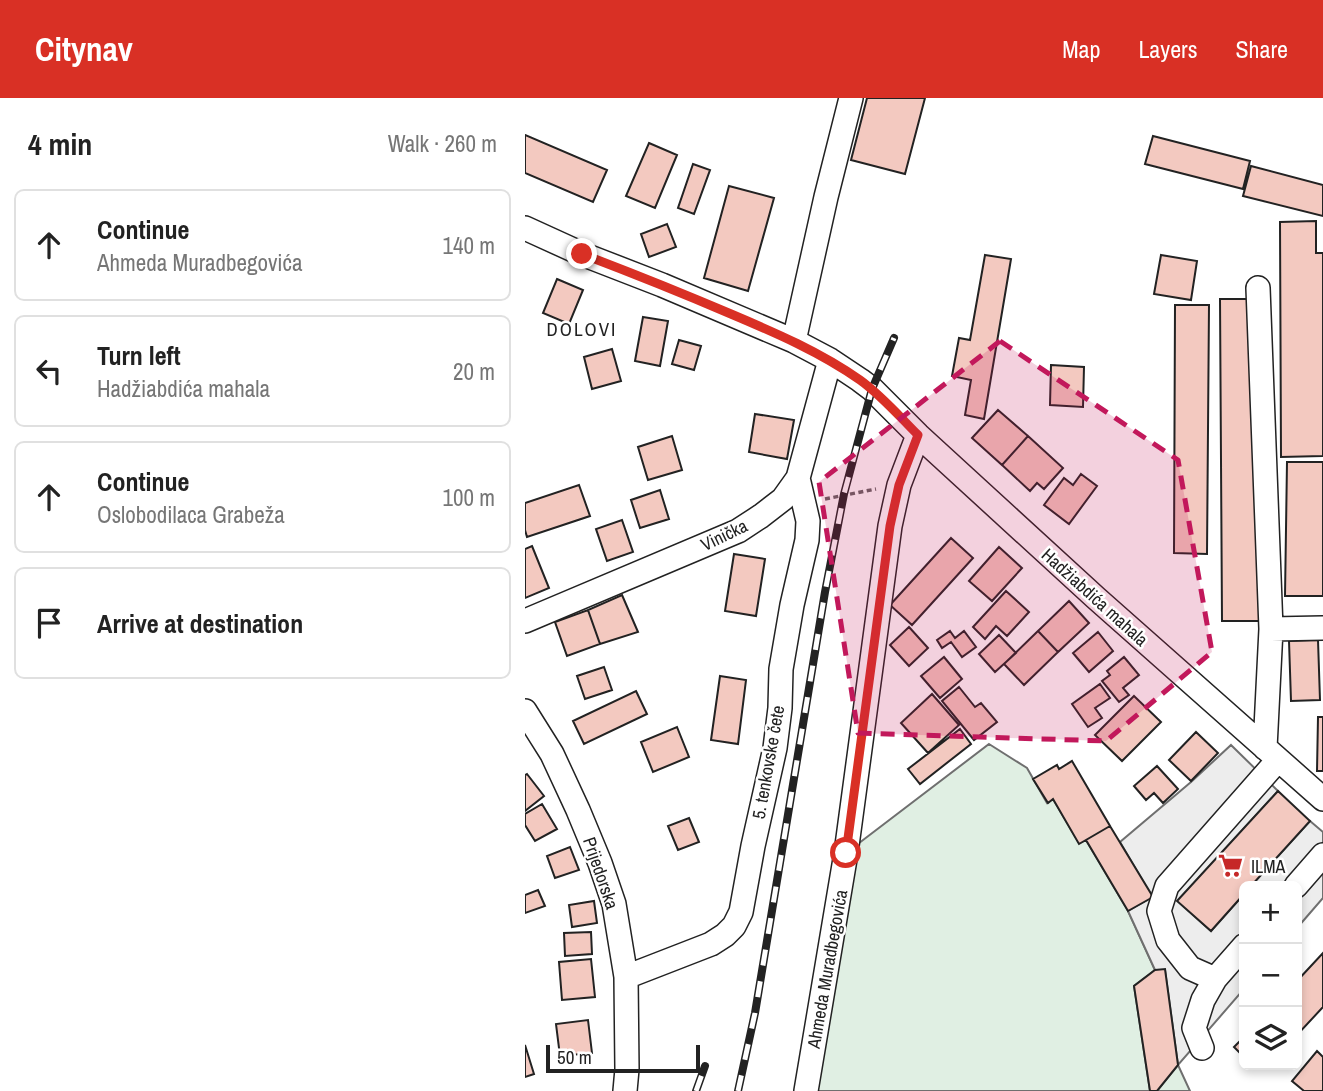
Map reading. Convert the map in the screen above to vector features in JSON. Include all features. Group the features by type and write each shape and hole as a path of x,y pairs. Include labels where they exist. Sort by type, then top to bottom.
{"street":[{"path":"795,341 826,197 851,98"},
{"name":"Hadžiabdića mahala","path":"525,228 795,341 872,389 918,435 1096,598 1323,799"},
{"path":"1215,979 1190,968 1168,940 1159,911 1167,886 1271,754 1271,629 1258,288"},
{"name":"Vinička","path":"525,621 738,531 783,499 798,478 829,360"},
{"name":"Ahmeda Muradbegovića","path":"806,1091 846,853 890,526 899,485 918,435"},
{"name":"5. tenkovske čete","path":"626,977 711,944 734,926 741,912 775,748 781,669 807,540 808,521 798,478"},
{"path":"1271,629 1323,628"},
{"name":"Prijedorska","path":"525,711 552,754 600,863 614,904 626,977 625,1091"},
{"path":"1300,881 1323,855"},
{"path":"1202,1048 1193,1028 1203,1000 1215,979 1239,952"}],"path":[{"path":"804,501 899,485"}],"highlighted area":[{"path":"1000,341 1178,460 1212,652 1106,741 858,733 819,482"}],"green space":[{"path":"989,744 1027,768 1047,803 1053,799 1079,843 1086,840 1128,911 1155,970 1134,986 1150,1091 806,1091 846,853"},
{"path":"1178,1065 1190,1091 1157,1091"}],"shaded area":[{"path":"1231,745 1278,791 1178,901 1211,931 1239,900 1239,995 1178,1065 1165,970 1155,970 1128,911 1152,897 1120,842"},
{"path":"1310,821 1323,832 1323,898 1302,922 1302,881 1256,881"}],"building":[{"path":"867,98 925,98 905,174 851,160"},
{"path":"525,135 607,170 593,202 525,173"},
{"path":"1153,136 1250,161 1243,189 1145,164"},
{"path":"649,143 677,155 655,208 626,196"},
{"path":"693,164 710,170 694,214 678,208"},
{"path":"1251,166 1323,185 1323,216 1243,196"},
{"path":"729,186 774,198 748,291 704,278"},
{"path":"1316,221 1316,253 1323,253 1323,456 1281,457 1280,222"},
{"path":"667,224 676,247 649,257 641,234"},
{"path":"985,255 1011,259 984,419 965,415 971,380 952,376 959,338 970,340"},
{"path":"1161,255 1197,261 1191,300 1154,294"},
{"path":"557,279 583,290 569,324 543,313"},
{"path":"1220,299 1258,299 1259,621 1222,621"},
{"path":"1175,305 1209,305 1207,554 1174,553"},
{"path":"643,317 668,321 660,366 635,361"},
{"path":"679,340 701,346 694,370 672,364"},
{"path":"612,349 621,381 592,389 584,357"},
{"path":"1051,365 1084,367 1083,407 1050,405"},
{"path":"998,410 1028,436 1002,465 972,438"},
{"path":"755,414 794,420 787,459 749,452"},
{"path":"672,436 682,470 648,480 638,447"},
{"path":"1028,436 1063,468 1044,489 1037,483 1030,491 1002,465"},
{"path":"1287,462 1323,462 1323,596 1285,596"},
{"path":"1081,474 1097,486 1069,524 1044,505 1064,478 1073,485"},
{"path":"579,485 590,516 527,537 525,503"},
{"path":"660,490 669,519 640,528 631,500"},
{"path":"622,520 633,552 607,561 596,529"},
{"path":"951,538 973,558 912,625 890,605"},
{"path":"532,546 549,588 525,598 525,549"},
{"path":"999,547 1022,568 992,601 969,581"},
{"path":"734,554 765,559 756,616 725,611"},
{"path":"1006,591 1029,612 1007,636 996,626 985,639 973,627"},
{"path":"622,595 638,632 600,644 588,610"},
{"path":"1069,601 1089,623 1058,652 1038,631"},
{"path":"588,610 600,644 567,656 555,622"},
{"path":"909,627 928,648 909,666 890,645"},
{"path":"950,631 955,638 964,631 976,647 962,657 951,642 942,648 937,640"},
{"path":"1038,631 1058,652 1024,685 1004,664"},
{"path":"1098,632 1113,651 1089,672 1073,653"},
{"path":"999,635 1016,653 995,672 979,654"},
{"path":"1318,640 1320,700 1291,701 1289,641"},
{"path":"944,657 962,679 940,698 921,676"},
{"path":"1124,657 1139,675 1123,688 1129,695 1119,702 1102,681 1110,675 1107,671"},
{"path":"604,667 612,690 585,699 577,676"},
{"path":"720,676 746,680 738,744 711,740"},
{"path":"1100,684 1110,698 1095,708 1102,718 1088,727 1072,704"},
{"path":"959,687 975,707 981,703 997,722 974,740 942,701"},
{"path":"636,691 647,714 584,744 573,721"},
{"path":"932,694 959,725 928,753 901,723"},
{"path":"1134,696 1161,722 1122,761 1095,735"},
{"path":"1318,717 1323,717 1323,771 1317,771"},
{"path":"677,727 689,757 653,772 641,742"},
{"path":"960,729 971,744 920,784 908,769"},
{"path":"1196,732 1218,753 1191,781 1169,760"},
{"path":"1072,761 1110,826 1079,844 1053,799 1048,803 1033,779 1057,765 1059,769"},
{"path":"1157,766 1178,789 1163,803 1154,793 1146,800 1134,786"},
{"path":"527,774 544,796 525,811 525,775"},
{"path":"1278,791 1310,821 1256,881 1239,881 1239,900 1211,931 1177,901"},
{"path":"542,804 557,829 535,841 525,825 525,814"},
{"path":"689,818 699,842 678,850 668,826"},
{"path":"1110,826 1153,897 1128,911 1086,840"},
{"path":"570,847 579,870 555,878 547,856"},
{"path":"538,890 545,906 525,913 525,895"},
{"path":"594,901 597,923 572,927 569,905"},
{"path":"591,932 592,954 565,956 564,933"},
{"path":"1323,953 1323,1007 1302,1030 1302,1007 1302,976"},
{"path":"591,959 595,997 562,1000 559,962"},
{"path":"1165,969 1178,1065 1157,1091 1150,1091 1134,986 1155,970"},
{"path":"588,1020 592,1053 560,1056 556,1024"},
{"path":"525,1045 534,1074 525,1077"},
{"path":"1317,1051 1323,1057 1323,1091 1304,1091 1292,1081"}],"railway":[{"path":"738,1091 755,1013 825,592 844,494 872,389 894,338"},
{"path":"696,1091 705,1066"}],"place":[{"name":"ILMA","path":"1231,866"}],"district":[{"name":"DOLOVI","path":"582,329"}],"route":[{"path":"582,254 795,341 872,389 918,435 899,485 890,526 846,853"}]}
